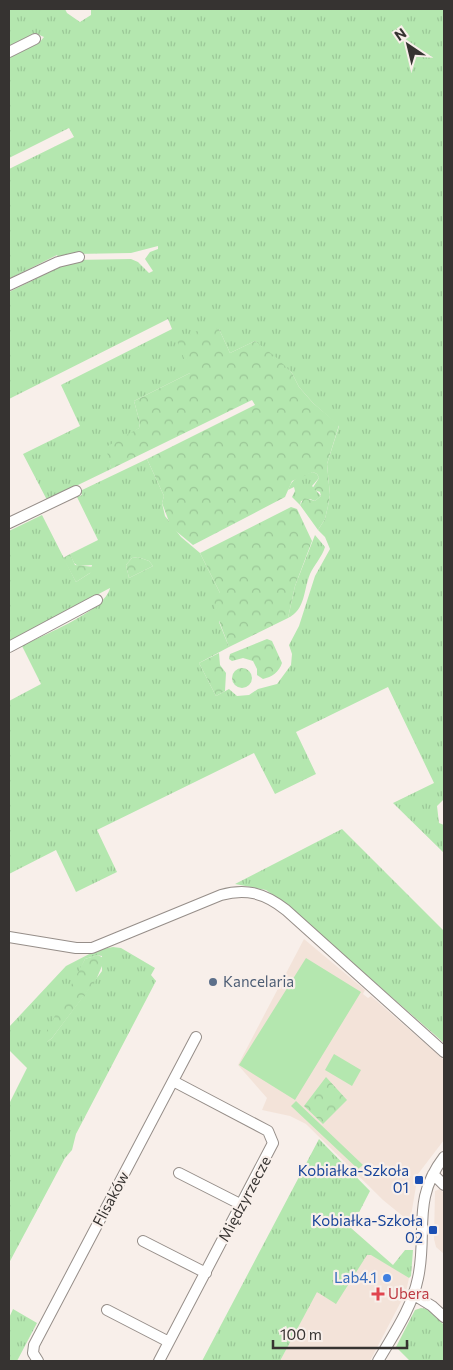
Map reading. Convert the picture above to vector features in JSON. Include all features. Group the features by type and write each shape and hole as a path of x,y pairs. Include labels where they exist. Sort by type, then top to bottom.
{"street":[{"path":"9,52 35,39"},
{"path":"9,285 58,262 79,256"},
{"path":"9,524 76,491"},
{"path":"9,647 96,600"},
{"path":"9,937 76,948 92,948 121,938 220,895 240,891 260,894 286,910 444,1052"},
{"name":"Flisaków","path":"38,1361 33,1353 34,1345 196,1037"},
{"name":"Międzyrzecze","path":"159,1361 272,1146 271,1134 173,1080"},
{"path":"378,1361 414,1295 420,1268 422,1207 433,1174 444,1157"},
{"path":"179,1173 242,1205"},
{"path":"433,1174 444,1185"},
{"path":"143,1241 206,1273"},
{"path":"414,1295 432,1306 444,1318"},
{"path":"107,1310 169,1342"}],"shaded area":[{"path":"304,939 365,990 363,994 368,998 371,996 444,1060 444,1140 418,1174 410,1222 383,1200 306,1124 290,1116 262,1110 267,1098 238,1065"},
{"path":"440,1189 444,1193 444,1254 436,1247 434,1239 435,1191"},
{"path":"371,1254 409,1278 406,1292 370,1361 280,1361 317,1291"}],"green space":[{"path":"9,9 65,9 67,13 80,22 91,15 91,9 444,9 444,799 437,806 439,823 444,825 444,853 393,803 434,783 388,687 296,732 316,774 275,794 254,753 97,830 117,872 76,892 56,850 9,874 9,701 41,684 22,646 85,614 106,597 110,588 9,641 9,531 42,515 76,582 90,573 92,565 78,566 74,563 70,554 98,540 77,497 82,495 80,491 147,459 164,496 162,503 165,516 181,537 200,553 220,593 219,622 229,647 199,663 216,696 229,689 237,696 249,695 258,689 277,684 291,665 292,654 289,645 299,626 315,576 330,549 325,537 318,530 325,519 328,506 330,495 327,464 339,426 313,403 299,387 292,373 255,341 230,353 219,329 190,373 134,401 140,423 139,428 108,451 111,469 47,500 23,454 80,426 61,385 172,329 168,319 9,399 9,292 74,260 131,259 138,262 149,273 153,271 145,259 150,252 158,249 158,246 131,253 75,254 59,259 57,255 9,279 9,169 74,137 69,128 9,158 9,58 39,43 44,37 35,33 9,46","holes":["138,557 149,561 153,566 129,578 126,565 132,558"]},
{"path":"207,326 219,329 230,353 255,341 277,358 292,373 299,387 313,403 339,425 327,464 330,495 328,506 325,519 318,530 300,505 304,498 315,501 321,496 320,492 312,489 319,478 313,472 292,481 285,497 193,545 171,527 162,503 164,496 147,459 255,405 252,400 111,469 106,447 139,428 140,423 134,401 190,373 177,341"},
{"path":"313,472 319,478 312,486 321,496 315,501 310,499 301,501 300,505 292,497 295,491 294,487 288,490 298,478"},
{"path":"291,507 297,509 312,541 295,586 288,618 229,647 215,610 214,597 220,593 200,553"},
{"path":"315,535 325,547 310,574 301,605 288,618 295,586"},
{"path":"70,554 75,565 94,567 93,571 76,582 63,558"},
{"path":"138,557 149,561 153,566 129,578 126,565 132,558"},
{"path":"267,639 272,641 282,663 279,669 272,675 263,679 257,675 257,669 253,661 243,658 232,661 229,659 230,654"},
{"path":"219,653 220,665 226,673 225,691 216,696 199,663"},
{"path":"242,668 249,671 252,678 249,685 242,688 235,685 232,678 235,671"},
{"path":"342,829 444,931 444,1043 283,902 266,890 235,884"},
{"path":"113,947 121,948 155,968 151,975 156,981 76,1134 72,1150 65,1158 9,1263 9,1104 27,1068 9,1050 9,1027 66,966 97,950","holes":["98,955 102,956 102,971 52,1038 47,1042 85,959"]},
{"path":"98,955 105,959 96,980 52,1038 47,1042 41,1042 85,959"},
{"path":"306,958 361,992 295,1100 239,1065"},
{"path":"334,1054 361,1070 352,1086 325,1070"},
{"path":"326,1077 347,1100 323,1124 304,1106"},
{"path":"296,1101 363,1165 358,1169 291,1106"},
{"path":"319,1139 370,1191 351,1228 393,1265 405,1250 413,1250 411,1276 409,1278 371,1255 367,1255 336,1304 317,1292 280,1361 202,1361"},
{"path":"421,1308 428,1309 444,1325 444,1361 410,1361 396,1347 415,1310"},
{"path":"13,1309 37,1323 17,1361 9,1361 9,1318"}],"place":[{"name":"Kancelaria","path":"213,982"},
{"name":"Kobiałka-Szkoła 01","path":"419,1180"},
{"name":"Kobiałka-Szkoła 02","path":"433,1230"},
{"name":"Lab4.1","path":"387,1278"},
{"name":"Ubera","path":"378,1294"}]}
